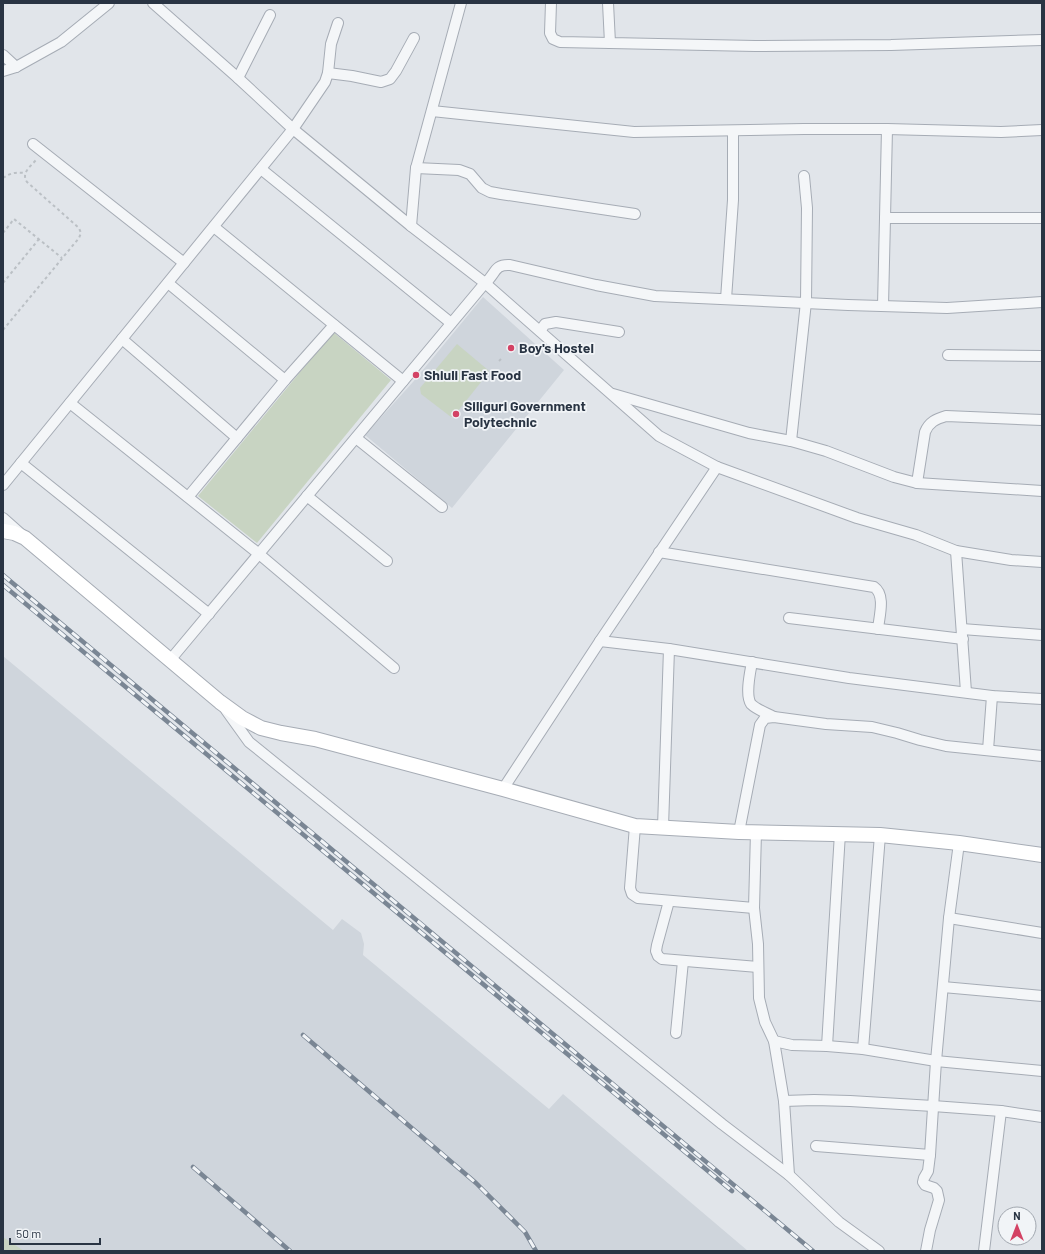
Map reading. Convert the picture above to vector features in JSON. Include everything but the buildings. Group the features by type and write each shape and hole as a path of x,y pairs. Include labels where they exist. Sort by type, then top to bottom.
{"street":[{"path":"3,72 16,67 61,42 109,3"},
{"path":"153,3 293,129 411,226 485,283 659,436 717,467 857,518 916,535 956,551 1011,560 1042,562"},
{"path":"411,226 416,168 461,3"},
{"path":"551,3 550,33 553,39 560,42 755,46 891,45 1042,40"},
{"path":"608,3 610,43"},
{"path":"238,78 270,15"},
{"path":"3,485 293,129 325,82 328,73 330,44 338,23"},
{"path":"328,73 381,82 390,79 414,38"},
{"path":"3,55 16,67"},
{"path":"432,111 634,132 887,129 1001,132 1042,130"},
{"path":"883,306 887,129"},
{"path":"726,299 733,200 733,131"},
{"path":"33,144 184,263"},
{"path":"416,168 459,170 470,174 482,188 490,192 635,214"},
{"path":"261,169 451,327"},
{"path":"791,441 806,302 807,208 804,176"},
{"path":"885,218 1042,218"},
{"path":"214,227 334,325 402,386"},
{"path":"170,659 356,438 402,386 485,283 490,279 497,268 502,264 596,285 655,296 947,308 1042,302"},
{"path":"168,283 286,380"},
{"path":"540,332 545,324 556,322 619,332"},
{"path":"188,497 334,325"},
{"path":"122,339 237,438"},
{"path":"948,355 1042,356"},
{"path":"611,393 749,433 791,441 826,451 894,477 917,482 1042,491"},
{"path":"70,402 259,554 394,668"},
{"path":"917,482 925,432 928,425 936,419 946,416 1042,420"},
{"path":"356,438 442,507"},
{"path":"21,463 209,614"},
{"path":"503,789 600,640 717,467"},
{"path":"307,496 387,561"},
{"path":"3,518 220,702 242,718 261,728 315,739 635,826 739,832 880,834 960,843 1042,855"},
{"path":"3,531 14,533 25,538"},
{"path":"956,551 966,692"},
{"path":"659,552 874,587 878,590 880,596 878,629"},
{"path":"789,618 878,629 963,634 1042,635"},
{"path":"600,640 669,649 849,678 992,696 1042,699"},
{"path":"663,827 669,649"},
{"path":"752,662 748,687 751,703 758,709 774,717"},
{"path":"988,750 992,696"},
{"path":"220,702 249,742 716,1119 789,1175 839,1222 879,1251"},
{"path":"739,832 760,725 765,718 774,717 872,728 946,746 1042,756"},
{"path":"635,826 630,888 632,894 638,898 754,908"},
{"path":"756,832 754,908 758,944 759,998 765,1022 774,1042 784,1101 789,1175"},
{"path":"827,1046 840,833"},
{"path":"864,1049 880,834"},
{"path":"926,1251 930,1230 939,1200 937,1191 934,1188 925,1185 923,1182 928,1171 930,1155 936,1061 949,918 960,843"},
{"path":"669,901 656,951 658,956 662,959 758,967"},
{"path":"949,918 1042,933"},
{"path":"676,1033 683,961"},
{"path":"943,987 1042,996"},
{"path":"774,1042 792,1045 864,1049 936,1061 1042,1071"},
{"path":"784,1101 850,1101 933,1106 1001,1111 1042,1117"},
{"path":"984,1251 1001,1111"},
{"path":"816,1146 930,1155"}],"path":[{"path":"3,330 79,238 81,233 79,228 24,178 24,173 43,151"},
{"path":"3,178 17,172 24,173"},
{"path":"3,233 14,219 62,258"},
{"path":"3,282 39,239"}],"shaded area":[{"name":"Siliguri Government Polytechnic","path":"483,297 564,370 452,508 365,435 413,382"},
{"path":"3,656 333,930 342,919 361,933 364,944 363,955 549,1109 563,1094 748,1251 3,1251"}],"green space":[{"path":"333,332 391,380 257,543 198,496"},
{"path":"457,344 489,372 454,416 451,417 421,394 420,388"},
{"path":"3,1237 24,1251 3,1251"}],"railway":[{"path":"3,575 813,1251"},
{"path":"3,585 732,1191"},
{"path":"303,1035 476,1183 525,1232 536,1251"},
{"path":"193,1167 290,1251"}],"place":[{"name":"Boy's Hostel","path":"511,348"},
{"name":"Shiuli Fast Food","path":"416,375"},
{"name":"Siliguri Government Polytechnic","path":"456,414"}]}
